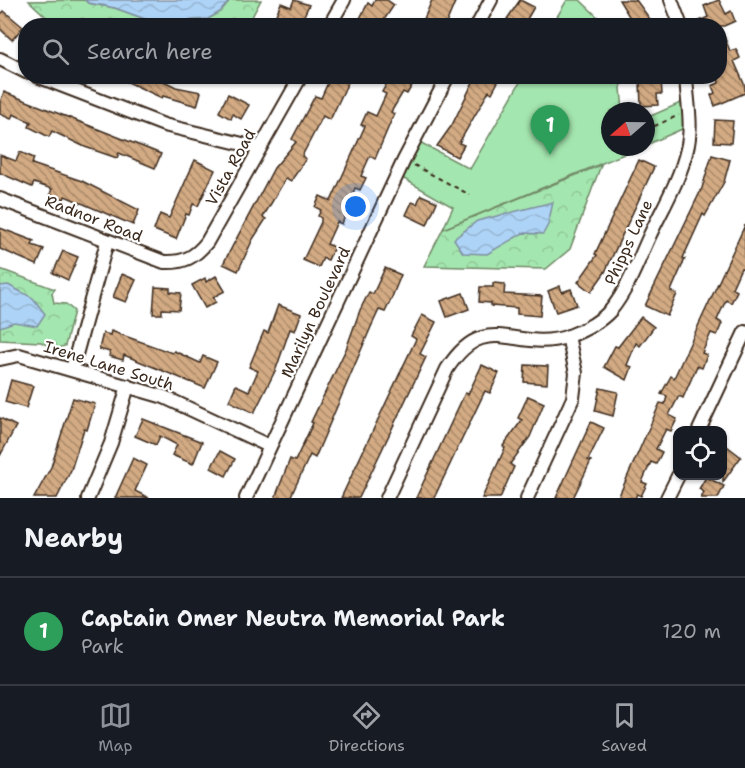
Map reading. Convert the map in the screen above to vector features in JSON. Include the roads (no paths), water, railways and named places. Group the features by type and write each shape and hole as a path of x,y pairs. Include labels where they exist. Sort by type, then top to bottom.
{"street":[{"path":"334,18 344,0"},
{"path":"481,18 491,0"},
{"path":"671,0 678,18"},
{"path":"0,59 18,68"},
{"path":"58,84 164,125 259,148"},
{"name":"Vista Road","path":"177,263 191,258 207,242 296,84"},
{"name":"Marilyn Boulevard","path":"246,498 404,160 444,84"},
{"name":"Phipps Lane","path":"387,498 447,369 459,351 470,341 488,336 541,340 568,336 598,322 621,296 679,174 687,149 686,84"},
{"name":"Radnor Road","path":"0,199 107,242 164,262 177,263"},
{"path":"72,369 107,242"},
{"path":"701,426 745,332"},
{"path":"528,498 573,398 576,373 568,336"},
{"name":"Irene Lane South","path":"1,358 19,355 164,397 269,446"},
{"path":"88,498 111,443 128,386"},
{"path":"668,498 676,480"}],"water":[{"path":"85,0 230,0 220,12 210,18 142,18 115,8 88,3"},
{"path":"553,202 548,225 543,234 523,233 487,254 463,253 454,239 477,221"},
{"path":"8,285 33,298 45,314 37,326 14,322 0,327 0,286"}],"place":[{"name":"Captain Omer Neutra Memorial Park","path":"550,155"}]}
